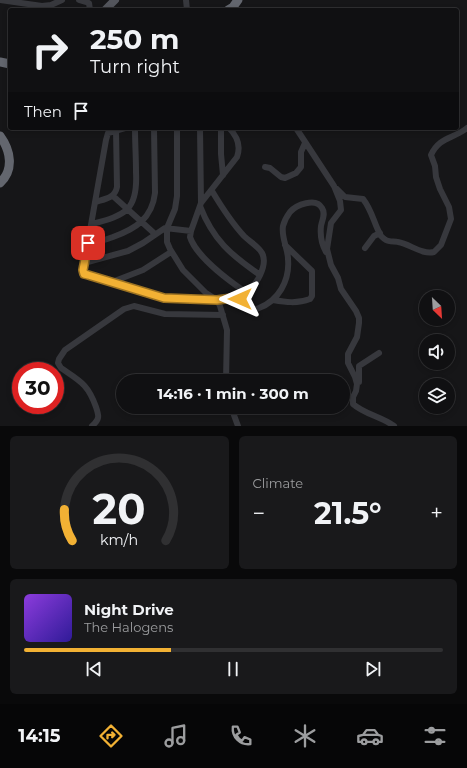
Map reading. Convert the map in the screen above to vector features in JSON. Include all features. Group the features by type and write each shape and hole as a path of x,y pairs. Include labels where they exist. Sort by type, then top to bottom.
{"highway":[{"path":"230,8 238,0"},
{"path":"0,136 6,146 10,162 6,176 0,183"}],"main road":[{"path":"107,8 115,0"}],"street":[{"path":"0,0 42,6 51,5 60,0"},
{"path":"79,0 88,2 91,5"},
{"path":"297,130 334,186 345,197 363,199 370,209 384,239 398,242 430,253 438,249 450,224 451,216 449,207 440,189 431,155 442,140 460,134 467,128"},
{"path":"95,202 113,196 116,192 116,130 107,134 84,263 84,274 161,298 217,300 240,297"},
{"path":"92,224 109,220 118,215 127,209 133,201 137,187 135,130"},
{"path":"88,243 105,240 136,227 149,212 154,200 154,130"},
{"path":"177,130 177,196 173,215 167,228 167,242 182,270 206,293 217,300 226,324 226,374"},
{"path":"200,130 201,205 205,217 219,241 231,254 260,274"},
{"path":"221,130 223,175"},
{"path":"230,130 237,139 238,153 235,161 201,205 189,236 200,253 222,275 244,291"},
{"path":"265,167 270,168 281,177 290,177 301,167 301,152 305,143"},
{"path":"334,186 340,201 341,210 331,223 327,245 328,254 332,268 337,276 343,292 359,318 357,336 354,345 348,354 348,363 357,385"},
{"path":"212,191 235,226 262,253 264,262 260,274 252,287 244,291 240,297 242,306 248,310 262,307 279,294 285,281 288,259 283,226 289,213 302,204 318,204 322,208 324,212 321,231 323,245 328,254"},
{"path":"113,196 155,234"},
{"path":"84,263 128,250 143,243 155,234 167,228 191,231"},
{"path":"365,248 374,236 380,233"},
{"path":"273,300 300,302 310,300 312,296 312,271 285,244"},
{"path":"112,282 143,270 171,252"},
{"path":"92,426 98,421 99,415 89,390 59,365 59,359 65,350 105,321 129,307 134,306 165,314 223,315"},
{"path":"379,353 360,366 360,379 352,400 354,405 394,426"},
{"path":"234,414 238,426"}],"route":[{"path":"88,243 83,270 84,274 142,293 164,298 217,300 240,297 240,299"}]}
